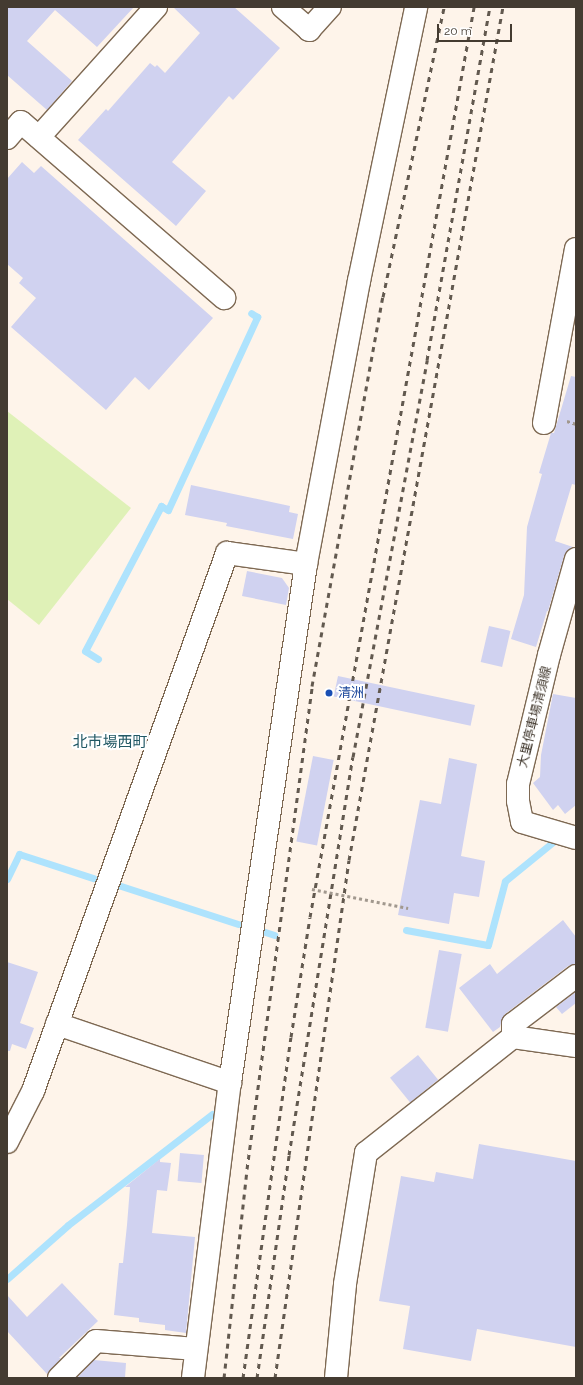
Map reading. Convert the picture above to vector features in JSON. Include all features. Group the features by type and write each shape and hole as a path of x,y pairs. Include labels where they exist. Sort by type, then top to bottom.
{"street":[{"path":"283,7 309,30 330,7"},
{"path":"193,1378 209,1264 230,1083 306,564 359,281 416,7"},
{"path":"39,137 145,11"},
{"path":"7,138 21,122 224,298"},
{"path":"544,423 576,249"},
{"path":"7,1142 33,1091 226,553 306,564"},
{"name":"大里停車場清須線","path":"576,559 549,655 520,777 518,801 522,822 576,838"},
{"path":"513,1037 513,1024 576,976"},
{"path":"57,1024 230,1083"},
{"path":"336,1378 345,1284 366,1153 513,1037 576,1046"},
{"path":"59,1378 96,1341 196,1348"}],"path":[{"path":"312,889 408,908"}],"green space":[{"path":"7,411 131,508 39,625 7,599"}],"building":[{"path":"7,7 134,7 97,47 55,10 27,41 72,81 47,110 7,75"},
{"path":"173,7 234,7 280,48 233,100 229,96 172,162 206,191 176,226 78,140 106,109 108,111 150,63 155,67 157,65 165,73 200,33"},
{"path":"22,162 34,173 41,166 213,318 149,390 135,377 106,410 11,327 36,298 19,283 23,278 7,264 7,179"},
{"path":"571,376 576,377 576,485 572,484 555,541 573,547 568,550 564,556 536,647 511,639 524,595 527,527 542,474 539,473 551,433 554,433"},
{"path":"191,485 290,506 289,512 298,514 293,539 226,526 227,523 185,515"},
{"path":"247,571 282,578 289,588 286,605 242,596"},
{"path":"489,626 510,631 502,667 481,662"},
{"path":"338,676 475,705 471,726 334,697"},
{"path":"553,694 576,698 576,805 565,814 558,805 553,810 533,783 540,777 541,755"},
{"path":"313,756 334,760 317,845 296,841"},
{"path":"449,758 477,764 461,856 485,861 479,897 454,893 449,924 398,915 420,800 441,804"},
{"path":"563,920 576,937 576,964 568,966 505,1014 500,1027 493,1032 459,988 490,964 497,974"},
{"path":"439,950 462,954 448,1032 425,1028"},
{"path":"7,962 38,972 20,1023 34,1028 26,1049 12,1044 10,1051 7,1051"},
{"path":"576,992 576,1003 562,1014 556,1007"},
{"path":"418,1055 438,1080 410,1103 390,1078"},
{"path":"479,1144 576,1161 576,1347 477,1329 471,1361 403,1349 410,1306 379,1301 401,1176 434,1182 436,1172 473,1179"},
{"path":"180,1153 204,1155 201,1183 178,1181"},
{"path":"160,1159 160,1162 171,1163 167,1191 157,1190 152,1233 195,1237 186,1333 165,1330 165,1325 139,1322 139,1318 114,1315 119,1263 123,1263 127,1225 130,1187 125,1187"},
{"path":"62,1283 98,1321 59,1358 61,1358 47,1374 7,1331 7,1295 27,1317"},
{"path":"94,1360 126,1363 125,1378 77,1378"}],"waterway":[{"path":"98,659 85,651 161,506 168,510 257,317 251,313"},
{"path":"406,930 488,945 505,881 553,842"},
{"path":"7,879 19,854 93,878"},
{"path":"121,886 238,924"},
{"path":"262,931 274,935"},
{"path":"7,1279 68,1225 212,1114"}],"railway":[{"path":"224,1378 247,1169 312,686 383,297 444,7"},
{"path":"243,1378 291,1037 310,917 474,7"},
{"path":"257,1378 289,1155 353,757 427,360 490,7"},
{"path":"275,1378 349,860 503,7"}],"place":[{"name":"清洲","path":"329,693"}],"district":[{"name":"北市場西町","path":"110,743"}]}
